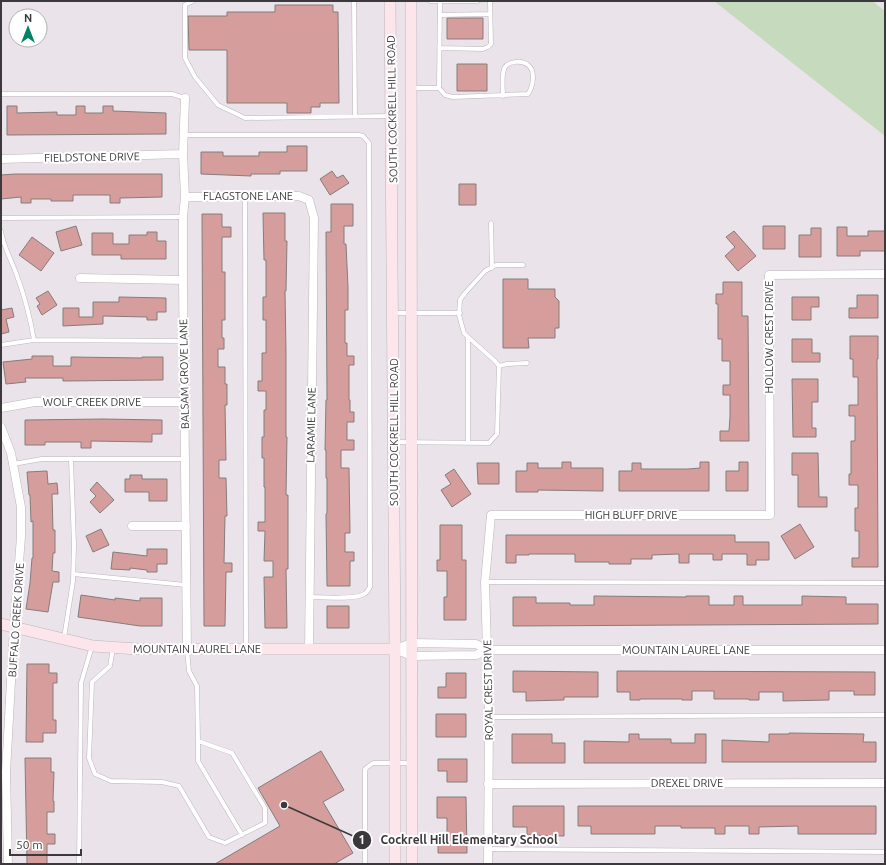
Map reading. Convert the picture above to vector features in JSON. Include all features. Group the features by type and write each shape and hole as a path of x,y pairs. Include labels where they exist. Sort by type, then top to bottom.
{"main road":[{"name":"SOUTH COCKRELL HILL ROAD","path":"390,1 396,650 395,864"},
{"name":"SOUTH COCKRELL HILL ROAD","path":"411,1 412,864"},
{"name":"MOUNTAIN LAUREL LANE","path":"1,624 92,646 137,650 396,650"}],"street":[{"name":"BALSAM GROVE LANE","path":"185,98 183,280 187,650"},
{"name":"FIELDSTONE DRIVE","path":"1,159 184,154"},
{"name":"FLAGSTONE LANE","path":"185,197 300,196 309,200 310,202"},
{"name":"LARAMIE LANE","path":"309,649 314,218 310,202"},
{"name":"HOLLOW CREST DRIVE","path":"770,515 769,275 885,274"},
{"path":"80,278 183,280"},
{"name":"WOLF CREEK DRIVE","path":"1,408 35,402 184,402"},
{"name":"BUFFALO CREEK DRIVE","path":"1,427 11,453 21,507 22,537 4,772 4,837 8,864"},
{"name":"HIGH BLUFF DRIVE","path":"492,515 770,515"},
{"name":"ROYAL CREST DRIVE","path":"488,864 489,717 485,582 492,515"},
{"path":"132,526 186,526"},
{"name":"MOUNTAIN LAUREL LANE","path":"396,650 412,643 476,644 487,650"},
{"name":"MOUNTAIN LAUREL LANE","path":"396,650 412,656 476,655 487,650 885,650"},
{"name":"DREXEL DRIVE","path":"488,784 885,783"}],"lane":[{"path":"193,1 185,5 184,58 195,77 218,105 245,118 392,116"},
{"path":"354,1 355,116"},
{"path":"430,1 478,1"},
{"path":"440,1 439,88 445,95 453,96 503,96 528,94 531,90 532,84 532,70 528,65 522,62 510,63 506,66 504,71 503,96"},
{"path":"439,48 483,49 488,47 491,44 490,1"},
{"path":"440,15 490,14"},
{"path":"411,88 439,88"},
{"path":"1,94 172,94 185,98"},
{"path":"184,135 359,135 366,139 369,143 370,587 366,594 361,596 309,597"},
{"path":"244,196 246,649"},
{"path":"1,218 183,217"},
{"path":"491,223 492,268"},
{"path":"1,231 2,239 16,272 34,340"},
{"path":"394,442 489,443 497,434 499,366 464,333 460,313 460,300 485,271 496,265 523,265"},
{"path":"394,313 460,313"},
{"path":"468,337 468,443"},
{"path":"1,345 34,340 184,341"},
{"path":"499,366 527,363"},
{"path":"13,464 42,459 185,459"},
{"path":"64,639 73,574 74,546 71,459"},
{"path":"73,574 186,585"},
{"path":"485,582 885,583"},
{"path":"79,864 81,683 92,646"},
{"path":"113,648 110,666 92,682 89,758 95,774 111,781 162,782 179,786 209,837 225,843 265,823 265,808 232,753 198,741"},
{"path":"187,650 189,671 197,686 198,761 242,835"},
{"path":"489,717 885,715"},
{"path":"365,864 365,769 373,763 412,763"},
{"path":"488,849 885,852"}],"green space":[{"path":"714,1 872,1 885,11 885,136"}],"building":[{"path":"275,5 333,5 333,12 338,12 339,103 320,103 320,107 311,107 311,113 287,113 287,103 227,103 227,50 189,50 188,16 227,16 227,12 275,12"},
{"path":"447,18 483,18 483,39 447,39"},
{"path":"457,64 487,64 487,91 457,91"},
{"path":"7,106 17,106 17,113 57,112 57,115 76,115 76,106 85,106 85,113 103,113 103,106 113,106 113,111 166,113 166,134 7,135"},
{"path":"287,146 307,146 307,171 280,171 280,174 251,174 251,176 201,174 201,152 223,152 223,156 259,156 259,152 287,152"},
{"path":"332,171 337,178 343,175 349,183 330,195 320,179"},
{"path":"162,174 162,197 120,198 120,203 110,203 110,195 73,195 73,201 31,199 31,203 21,203 21,197 1,199 1,175"},
{"path":"459,184 476,184 476,205 459,205"},
{"path":"331,204 353,204 353,226 344,226 344,244 346,244 348,287 348,310 345,310 345,343 347,343 347,356 354,356 354,365 349,365 349,400 350,412 354,412 354,422 347,422 347,440 354,440 354,450 341,450 341,468 349,468 350,533 345,533 345,552 354,552 354,561 350,561 350,586 327,586 327,478 325,450 327,400 326,232 331,232"},
{"path":"263,213 285,213 285,241 287,241 285,291 287,437 286,495 288,495 288,569 286,569 287,628 265,628 264,577 273,577 273,561 264,561 265,531 258,531 258,522 265,522 264,458 262,458 262,437 264,437 266,391 258,391 258,381 262,381 262,353 266,353 266,320 263,320 263,297 266,297 266,260 264,260"},
{"path":"202,214 222,214 222,227 231,227 231,237 222,237 222,272 225,272 225,320 222,320 222,338 224,338 224,349 218,349 218,367 225,367 225,384 227,384 227,405 225,405 226,460 219,460 219,478 226,478 227,516 225,516 224,563 232,563 232,572 226,572 225,626 204,626"},
{"path":"76,226 82,245 61,251 56,232"},
{"path":"763,226 785,226 785,249 763,249"},
{"path":"837,227 847,227 847,236 868,236 868,231 885,231 885,251 860,251 860,256 837,256"},
{"path":"811,228 821,228 821,257 799,257 799,235 811,235"},
{"path":"734,231 756,256 738,271 725,256 735,247 726,237"},
{"path":"147,232 157,232 157,241 166,241 166,259 121,259 121,255 92,255 92,233 113,233 113,244 129,244 129,235 147,235"},
{"path":"32,237 54,253 41,271 19,255"},
{"path":"503,279 528,279 528,289 555,289 555,297 559,301 559,328 555,328 555,338 528,338 529,348 503,348"},
{"path":"723,282 742,282 742,316 748,316 749,441 720,441 720,431 729,431 730,417 730,395 723,395 723,385 730,385 730,361 722,361 722,339 718,339 718,304 716,304 716,294 723,294"},
{"path":"48,291 57,305 42,315 37,306 40,304 36,298"},
{"path":"857,295 878,295 878,318 849,318 849,308 857,308"},
{"path":"119,297 166,298 166,312 157,312 157,320 147,320 147,317 103,316 103,324 63,326 63,308 79,308 79,317 93,317 93,302 119,302"},
{"path":"792,297 819,297 819,307 811,307 811,320 792,320"},
{"path":"12,308 14,317 6,319 9,332 1,334 1,310"},
{"path":"850,336 878,336 878,567 852,567 852,558 859,558 859,531 855,531 855,508 858,508 858,485 849,485 849,474 851,474 851,441 855,441 855,416 849,416 849,405 858,405 858,377 853,377 853,359 850,359"},
{"path":"792,339 812,339 812,353 820,353 820,362 792,362"},
{"path":"32,356 53,356 53,366 71,366 71,357 163,357 163,380 63,381 63,378 25,378 26,382 6,384 3,362 32,359"},
{"path":"792,379 818,379 818,402 812,402 812,428 816,428 816,437 793,437"},
{"path":"25,420 162,420 162,434 152,434 152,442 91,441 91,448 81,448 81,442 45,442 45,445 25,445"},
{"path":"792,453 818,453 819,497 827,497 827,507 798,507 798,475 792,475"},
{"path":"562,462 571,462 571,468 603,468 603,491 538,490 538,492 516,492 516,471 527,471 527,463 538,463 538,468 562,468"},
{"path":"700,462 709,462 709,491 619,491 619,471 632,471 632,463 641,463 641,469 688,469 700,468"},
{"path":"739,462 748,462 748,491 726,491 726,471 739,471"},
{"path":"477,463 499,463 499,484 478,484"},
{"path":"454,469 471,494 452,507 441,490 451,484 445,475"},
{"path":"47,471 48,484 57,483 58,494 52,494 55,553 53,553 52,571 59,572 59,582 53,582 48,612 26,609 33,558 33,521 31,522 27,472"},
{"path":"130,475 142,475 142,479 167,479 167,501 149,501 149,492 125,492 125,479 130,479"},
{"path":"97,482 114,500 100,513 90,502 96,496 90,490"},
{"path":"800,524 814,547 795,559 781,536"},
{"path":"440,525 462,525 462,560 466,560 466,620 444,620 444,597 447,597 447,571 437,571 437,560 440,560"},
{"path":"101,529 109,545 93,552 86,536"},
{"path":"506,535 735,535 735,542 769,542 769,560 756,560 756,565 747,565 747,554 722,554 722,560 713,560 713,554 689,554 689,563 679,563 679,554 652,555 652,559 631,559 631,564 609,564 609,562 575,562 575,554 529,554 516,555 516,563 506,563"},
{"path":"147,549 167,549 167,564 157,564 157,572 147,572 147,570 130,568 130,570 111,569 113,552 147,556"},
{"path":"81,595 115,600 115,598 140,601 140,598 162,598 162,626 140,626 78,617"},
{"path":"594,596 709,596 709,605 734,605 734,596 743,596 743,605 802,605 802,596 846,597 846,604 878,604 878,624 513,626 513,597 536,597 536,603 594,605"},
{"path":"327,606 349,606 349,628 327,628"},
{"path":"27,664 49,664 49,673 57,673 57,683 53,683 53,720 56,720 56,733 43,733 43,742 26,742"},
{"path":"513,671 598,672 598,697 564,697 564,700 526,701 526,692 513,692"},
{"path":"617,671 875,672 875,695 854,695 854,691 829,691 829,700 783,701 783,692 759,692 759,700 749,700 714,699 714,691 692,691 692,700 630,700 630,692 617,692"},
{"path":"446,673 466,673 466,698 438,698 438,687 446,687"},
{"path":"436,714 466,714 466,737 436,737"},
{"path":"512,734 552,734 552,743 565,743 565,763 512,763"},
{"path":"629,734 639,734 639,739 671,739 671,743 695,743 695,734 706,734 706,763 584,763 584,741 629,742"},
{"path":"769,734 864,734 863,742 876,742 876,762 722,762 722,740 769,742"},
{"path":"321,751 344,790 323,802 353,853 334,864 215,864 280,826 258,788"},
{"path":"25,758 51,758 51,772 54,772 54,812 47,812 47,834 55,834 55,844 47,844 47,864 27,864"},
{"path":"438,759 467,759 467,782 447,782 447,771 438,771"},
{"path":"437,797 466,797 467,853 438,853 438,842 447,842 447,818 437,818"},
{"path":"513,806 564,806 564,836 527,835 527,827 513,827"},
{"path":"578,806 876,806 876,834 798,834 798,826 759,827 759,834 749,834 749,826 725,826 725,834 715,834 715,828 655,826 655,834 591,834 591,826 578,826"}],"place":[{"name":"Cockrell Hill Elementary School","path":"284,805"}]}
